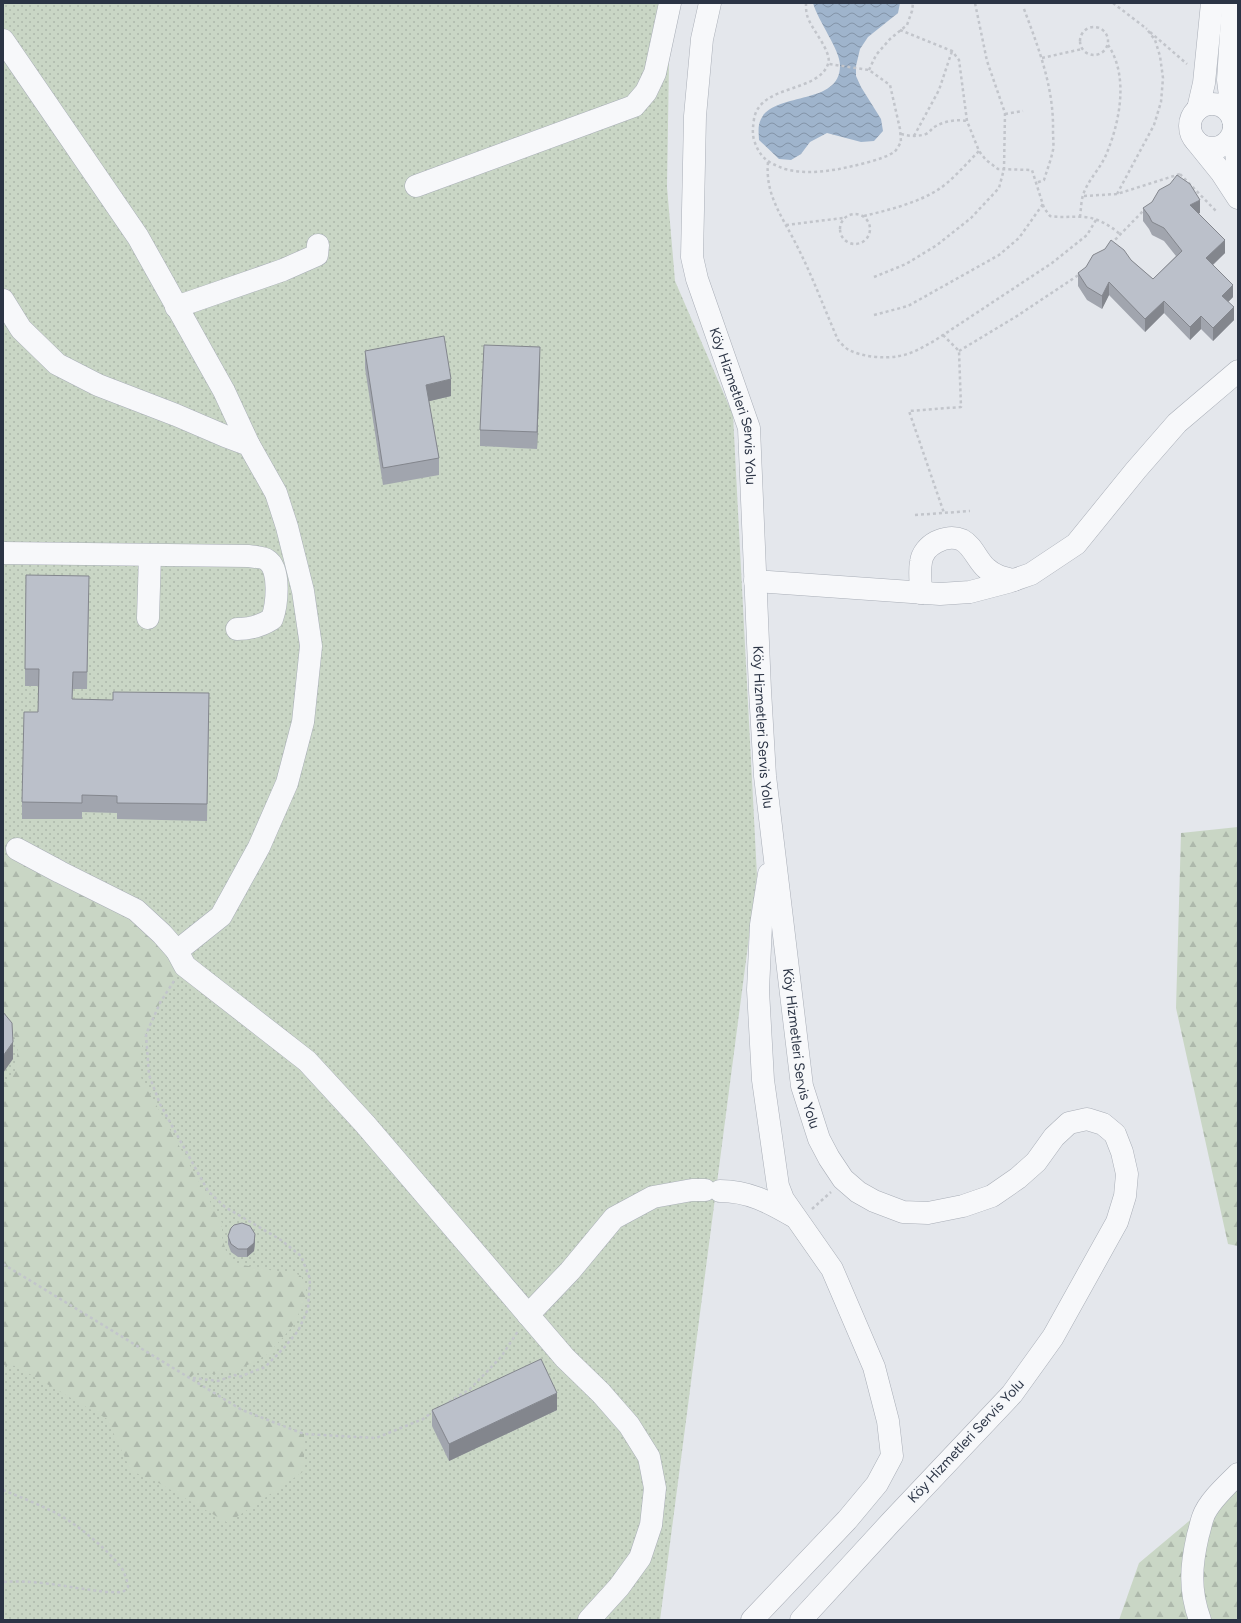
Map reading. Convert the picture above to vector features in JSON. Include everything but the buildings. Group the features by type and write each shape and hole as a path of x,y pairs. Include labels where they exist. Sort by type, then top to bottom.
{"street":[{"path":"416,186 634,106 646,92 655,73 670,3"},
{"name":"Köy Hizmetleri Servis Yolu","path":"710,3 702,39 695,116 692,257 697,279 749,428 765,776 802,1086 819,1139 829,1158 843,1179 858,1192 874,1201 903,1212 928,1213 963,1206 992,1196 1018,1178 1036,1162 1054,1137 1069,1123 1087,1119 1103,1124 1115,1134 1122,1152 1127,1174 1125,1196 1117,1222 1053,1337 1012,1394 801,1620"},
{"path":"1212,3 1204,75 1198,109 1190,121 1190,128 1196,141 1221,172 1238,198"},
{"path":"1233,3 1228,80 1234,124 1238,174"},
{"path":"3,40 138,237 224,391 249,445 276,493 287,527 303,591 311,646 303,722 287,783 259,847 221,916 181,958"},
{"path":"1196,141 1208,148 1223,145 1228,141 1234,124 1230,114 1219,105 1211,104 1198,109"},
{"path":"176,307 283,270 317,255 318,245"},
{"path":"3,300 21,329 57,364 98,385 249,445"},
{"path":"755,581 940,594 970,592 1031,574 1076,544 1136,470 1177,423 1238,371"},
{"path":"921,593 921,560 931,544 947,538 962,540 972,549 986,569 998,576 1014,580"},
{"path":"959,592 971,582 975,569 975,559 972,549"},
{"path":"3,553 249,556 266,559 273,565 275,572 276,598 275,610 272,619 265,624 255,627 238,629"},
{"path":"148,618 150,555"},
{"path":"752,1620 847,1520 877,1484 892,1456 888,1421 874,1367 832,1269 783,1198 778,1186 763,1080 758,990 761,925 774,847"},
{"path":"17,849 136,910 162,934 181,958 307,1061 365,1124 565,1358 601,1393 629,1425 649,1457 655,1488 651,1525 640,1558 619,1587 589,1620"},
{"path":"528,1315 570,1271 614,1218 653,1197 692,1190 734,1191 768,1201 797,1218"},
{"path":"1200,1620 1195,1607 1191,1580 1194,1553 1203,1516 1220,1491 1238,1474"}],"path":[{"path":"806,3 806,14 829,55 828,64 821,74 808,82 776,94 762,103 755,115 752,132 756,145 764,160 800,172 822,172 850,167 876,159 894,152 901,142 901,134 890,85 869,70 828,64"},
{"path":"869,70 876,55 900,30 907,25 913,3"},
{"path":"874,277 906,264 937,244 971,218 999,188 1004,169 1005,114 987,61 975,3"},
{"path":"1113,3 1146,28 1192,68 1204,75"},
{"path":"1024,9 1042,58 1051,96 1053,121 1053,149 1044,180 1036,183"},
{"path":"1080,217 1083,196 1091,179 1105,157 1113,137 1121,90 1119,69 1108,45 1105,31 1096,26 1091,26 1080,35 1079,40 1082,49 1085,52 1094,55 1102,52 1108,45"},
{"path":"1117,194 1154,125 1161,102 1162,78 1160,56 1155,40 1146,28"},
{"path":"900,30 952,51 959,60 967,121 979,151 986,160 998,169 1032,170 1043,204 1050,216 1080,217 1096,220 1108,224 1120,234"},
{"path":"1042,58 1082,49"},
{"path":"914,136 939,90 952,51"},
{"path":"1005,114 1023,111"},
{"path":"901,134 914,136 928,134 935,126 961,119 967,121"},
{"path":"786,225 843,218 852,215 864,216 913,202 937,191 979,151"},
{"path":"768,162 767,176 772,196 797,244 838,340 848,350 860,354 878,357 898,357 913,352 942,335 1052,263 1087,235 1096,220"},
{"path":"1083,196 1117,194 1180,174"},
{"path":"1175,179 1180,174"},
{"path":"1180,174 1216,211"},
{"path":"874,315 908,306 999,255 1019,238 1043,204"},
{"path":"1106,250 1147,207"},
{"path":"843,218 840,223 840,233 846,242 856,244 866,240 870,230 864,216"},
{"path":"960,351 1061,288 1086,270"},
{"path":"942,335 960,351 960,407 909,411 944,513"},
{"path":"915,515 970,511"},
{"path":"181,958 146,1034 149,1075 160,1104 208,1191 225,1207 282,1240 300,1256 310,1279 308,1309 298,1330 265,1368 239,1377 235,1375 218,1381 190,1378"},
{"path":"797,1218 815,1207 843,1179"},
{"path":"3,1264 242,1410 304,1434 376,1438 423,1419 436,1410"},
{"path":"443,1406 470,1389 501,1357 528,1315"},
{"path":"3,1490 55,1512 74,1525 97,1543 122,1568 127,1579 128,1587 123,1592 106,1593 76,1587 29,1582 3,1582"}],"green space":[{"path":"3,3 678,3 669,62 667,187 675,281 733,415 757,876 660,1620 3,1620"},
{"path":"1238,827 1238,1246 1228,1244 1176,1008 1181,833"},
{"path":"3,854 132,918 185,966 158,1006 148,1028 141,1051 140,1076 222,1223 222,1237 226,1251 238,1264 275,1271 292,1272 301,1276 306,1288 305,1301 292,1327 268,1354 236,1371 213,1374 196,1372 190,1378 242,1410 304,1434 304,1471 228,1523 157,1482 131,1471 107,1419 16,1366 3,1365 3,1082 10,1081 15,1072 18,1046 3,1007"},
{"path":"1238,1480 1238,1620 1119,1620 1139,1563"}],"water":[{"path":"813,3 900,3 898,13 868,37 860,49 856,66 856,76 861,87 881,119 883,131 874,141 861,142 827,133 810,142 801,154 791,160 779,159 759,140 759,125 765,114 775,107 788,102 817,94 829,88 837,79 840,65 839,59"}]}
